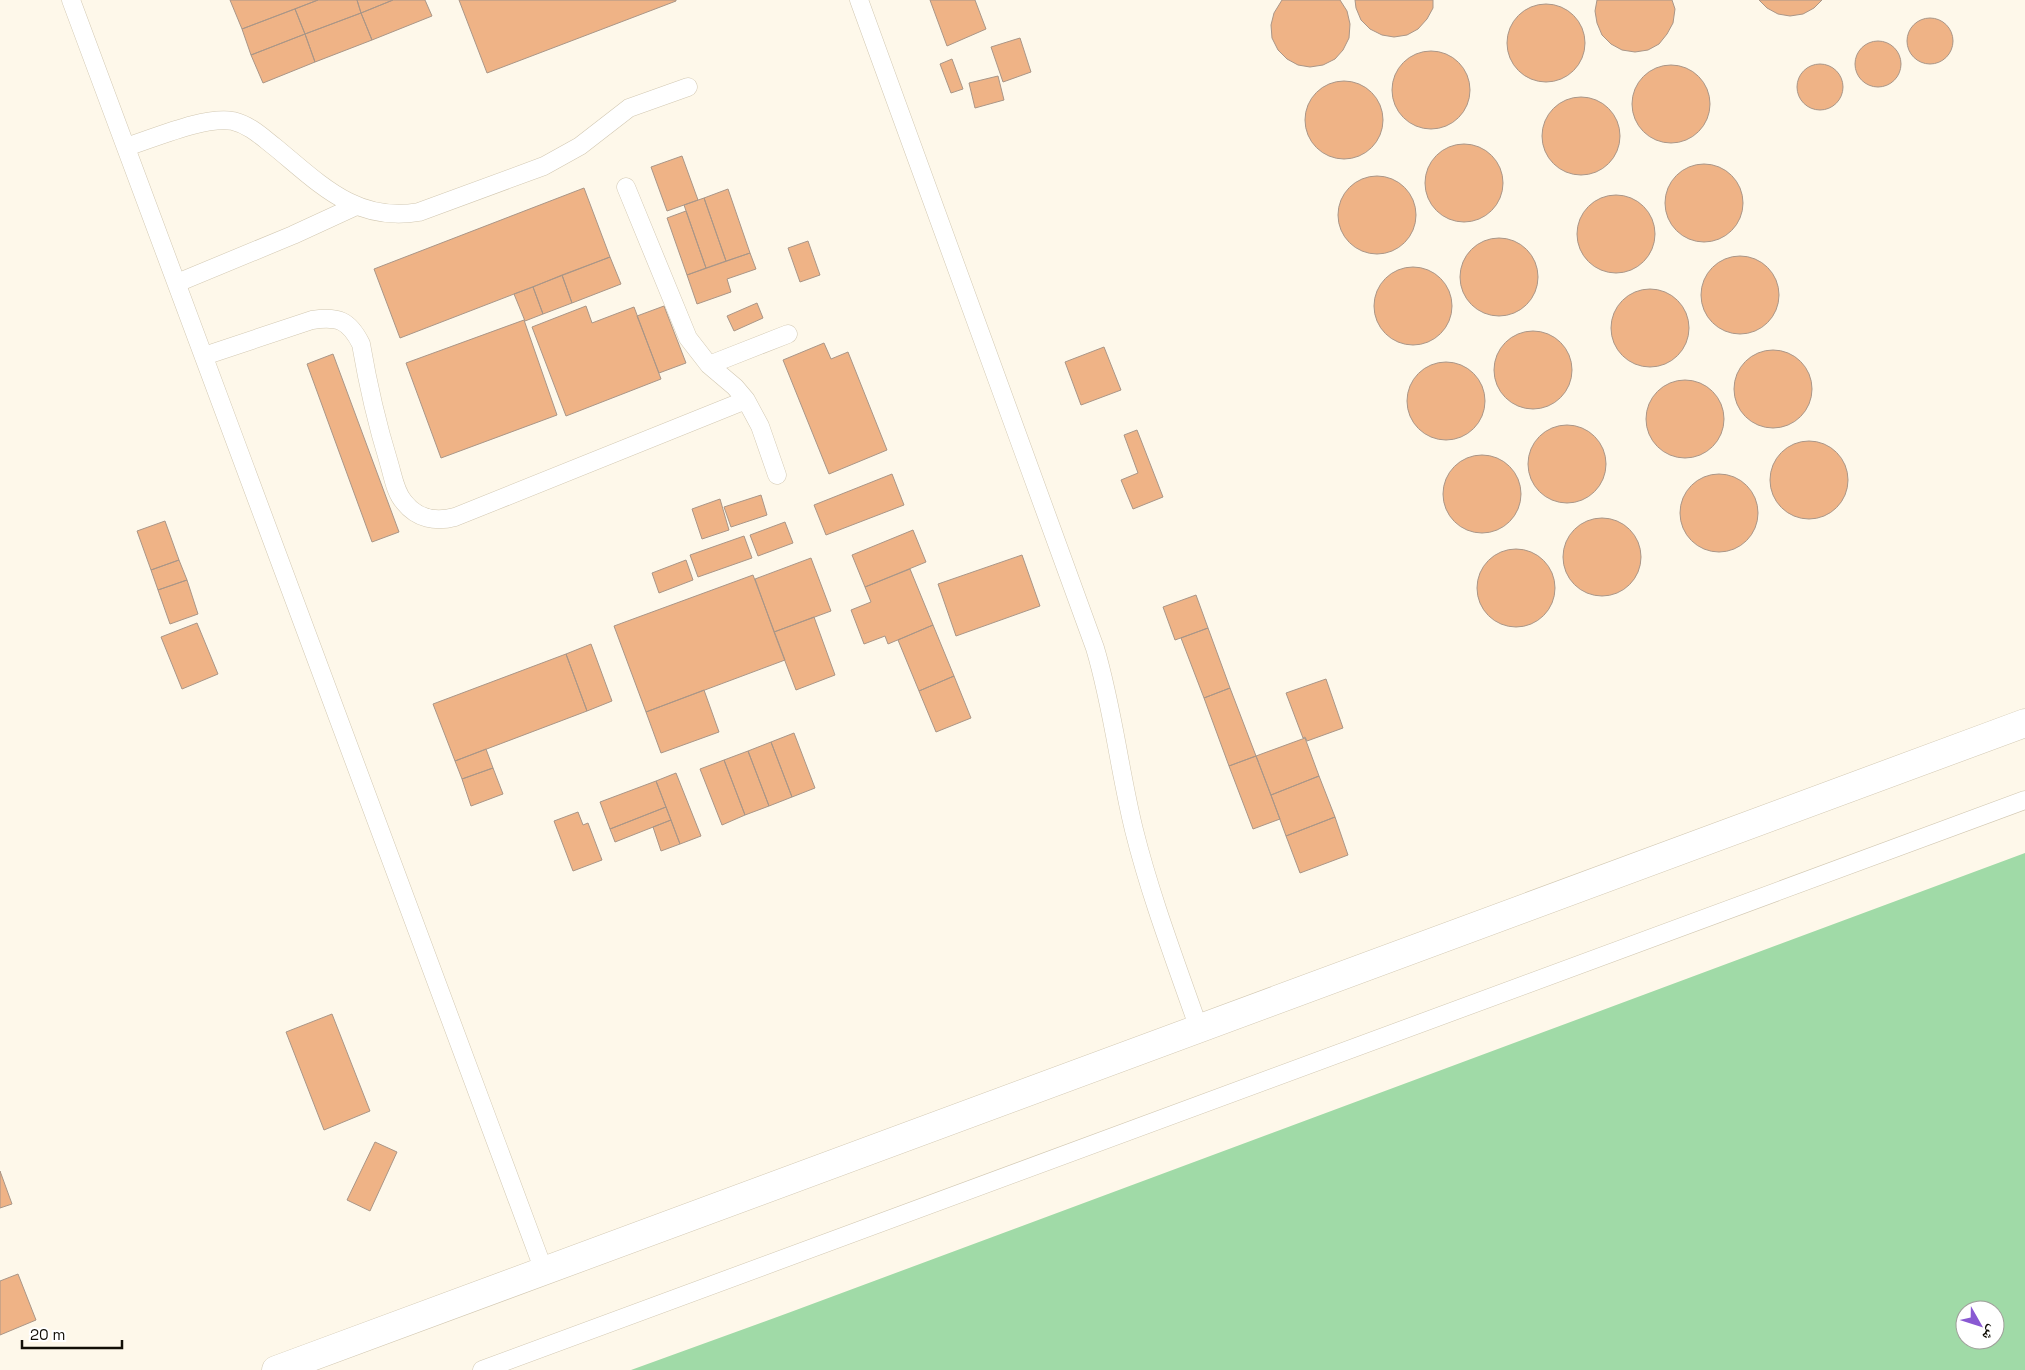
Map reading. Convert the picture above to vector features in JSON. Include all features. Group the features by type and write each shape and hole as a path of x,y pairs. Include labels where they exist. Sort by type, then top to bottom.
{"street":[{"path":"276,1370 2025,723"}],"lane":[{"path":"71,0 544,1271"},
{"path":"859,0 1095,648 1109,697 1126,797 1144,866 1199,1029"},
{"path":"126,147 205,122 233,121 256,132 323,186 356,206 388,215 419,212 544,166 568,153 629,108 688,88"},
{"path":"626,187 685,330 698,352 709,365 735,387 746,400 760,426 777,475"},
{"path":"177,283 293,235 356,206"},
{"path":"204,356 312,320 336,319 347,324 355,332 361,344 380,436 397,490 411,510 421,516 444,520 456,517 746,400"},
{"path":"709,365 788,334"},
{"path":"482,1370 2025,800"}],"shaded area":[{"path":"2025,853 2025,1370 631,1370 788,1313"}],"building":[{"path":"230,0 318,0 242,29"},
{"path":"318,0 357,0 361,13 305,34 295,9"},
{"path":"357,0 393,0 361,13"},
{"path":"393,0 425,0 432,16 372,40 361,13"},
{"path":"459,0 676,0 676,1 487,73"},
{"path":"930,0 975,0 986,29 947,46"},
{"path":"1282,0 1340,0 1347,11 1350,24 1349,38 1343,50 1335,59 1323,65 1310,67 1298,65 1287,59 1278,50 1272,38 1271,25 1274,13"},
{"path":"1355,0 1433,0 1433,8 1427,19 1418,29 1407,35 1394,37 1382,35 1370,29 1361,20"},
{"path":"1597,0 1672,0 1675,9 1673,23 1659,44 1648,50 1635,52 1622,50 1611,44 1602,35 1595,11"},
{"path":"1759,0 1822,0 1814,8 1803,14 1790,16 1778,14 1767,8"},
{"path":"1538,4 1554,4 1568,10 1579,21 1585,35 1585,51 1579,65 1568,76 1554,82 1538,82 1524,76 1513,65 1507,51 1507,35 1513,21 1524,10"},
{"path":"295,9 305,34 251,55 242,29"},
{"path":"361,13 372,40 315,62 305,34"},
{"path":"1930,18 1943,22 1949,28 1953,41 1949,54 1943,60 1930,64 1917,60 1911,54 1907,41 1911,28 1917,22"},
{"path":"305,34 315,62 263,83 251,55"},
{"path":"1020,38 1031,72 1003,82 991,47"},
{"path":"1878,41 1891,45 1897,51 1901,64 1897,77 1891,83 1878,87 1865,83 1859,77 1855,64 1859,51 1865,45"},
{"path":"1423,51 1439,51 1453,57 1464,68 1470,82 1470,98 1464,112 1453,123 1439,129 1423,129 1409,123 1398,112 1392,98 1392,82 1398,68 1409,57"},
{"path":"952,59 963,89 951,93 940,64"},
{"path":"1816,64 1824,64 1833,68 1839,74 1843,87 1839,100 1833,106 1824,110 1816,110 1807,106 1801,100 1797,91 1797,83 1801,74 1807,68"},
{"path":"1663,65 1679,65 1693,71 1704,82 1710,96 1710,112 1704,126 1693,137 1679,143 1663,143 1649,137 1638,126 1632,112 1632,96 1638,82 1649,71"},
{"path":"998,76 1004,100 975,108 969,83"},
{"path":"1336,81 1352,81 1366,87 1377,98 1383,112 1383,128 1377,142 1366,153 1352,159 1336,159 1322,153 1311,142 1305,128 1305,112 1311,98 1322,87"},
{"path":"1573,97 1589,97 1603,103 1614,114 1620,128 1620,144 1614,158 1603,169 1589,175 1573,175 1559,169 1548,158 1542,144 1542,128 1548,114 1559,103"},
{"path":"1456,144 1472,144 1486,150 1497,161 1503,175 1503,191 1497,205 1486,216 1472,222 1456,222 1442,216 1431,205 1425,191 1425,175 1431,161 1442,150"},
{"path":"682,156 698,200 667,211 651,167"},
{"path":"1696,164 1712,164 1726,170 1737,181 1743,195 1743,211 1737,225 1726,236 1712,242 1696,242 1682,236 1671,225 1665,211 1665,195 1671,181 1682,170"},
{"path":"1369,176 1385,176 1399,182 1410,193 1416,207 1416,223 1410,237 1399,248 1385,254 1369,254 1355,248 1344,237 1338,223 1338,207 1344,193 1355,182"},
{"path":"584,188 610,257 400,338 374,269"},
{"path":"728,189 750,253 726,261 704,198"},
{"path":"1608,195 1624,195 1638,201 1649,212 1655,226 1655,242 1649,256 1638,267 1624,273 1608,273 1594,267 1583,256 1577,242 1577,226 1583,212 1594,201"},
{"path":"704,198 726,261 706,268 684,205"},
{"path":"686,211 706,268 687,275 667,218"},
{"path":"1491,238 1507,238 1521,244 1532,255 1538,269 1538,285 1532,299 1521,310 1507,316 1491,316 1477,310 1466,299 1460,285 1460,269 1466,255 1477,244"},
{"path":"808,241 820,275 800,282 788,248"},
{"path":"750,253 756,269 727,279 731,292 697,304 687,275"},
{"path":"1732,256 1748,256 1762,262 1773,273 1779,287 1779,303 1773,317 1762,328 1748,334 1732,334 1718,328 1707,317 1701,303 1701,287 1707,273 1718,262"},
{"path":"610,257 621,284 572,303 562,275"},
{"path":"1405,267 1421,267 1435,273 1446,284 1452,298 1452,314 1446,328 1435,339 1421,345 1405,345 1391,339 1380,328 1374,314 1374,298 1380,284 1391,273"},
{"path":"562,275 572,303 543,314 533,287"},
{"path":"533,287 543,314 525,321 514,294"},
{"path":"1642,289 1658,289 1672,295 1683,306 1689,320 1689,336 1683,350 1672,361 1658,367 1642,367 1628,361 1617,350 1611,336 1611,320 1617,306 1628,295"},
{"path":"757,303 763,318 734,331 727,316"},
{"path":"586,306 592,323 634,307 661,379 566,416 532,327"},
{"path":"664,306 686,363 659,373 637,316"},
{"path":"524,320 557,415 441,458 406,363"},
{"path":"1525,331 1541,331 1555,337 1566,348 1572,362 1572,378 1566,392 1555,403 1541,409 1525,409 1511,403 1500,392 1494,378 1494,362 1500,348 1511,337"},
{"path":"824,343 831,359 848,352 887,450 829,474 783,360"},
{"path":"1104,347 1121,390 1081,405 1065,362"},
{"path":"1765,350 1781,350 1795,356 1806,367 1812,381 1812,397 1806,411 1795,422 1781,428 1765,428 1751,422 1740,411 1734,397 1734,381 1740,367 1751,356"},
{"path":"333,354 399,532 372,542 307,364"},
{"path":"1438,362 1454,362 1468,368 1479,379 1485,393 1485,409 1479,423 1468,434 1454,440 1438,440 1424,434 1413,423 1407,409 1407,393 1413,379 1424,368"},
{"path":"1677,380 1693,380 1707,386 1718,397 1724,411 1724,427 1718,441 1707,452 1693,458 1677,458 1663,452 1652,441 1646,427 1646,411 1652,397 1663,386"},
{"path":"1559,425 1575,425 1589,431 1600,442 1606,456 1606,472 1600,486 1589,497 1575,503 1559,503 1545,497 1534,486 1528,472 1528,456 1534,442 1545,431"},
{"path":"1137,430 1163,497 1133,509 1121,480 1138,473 1124,435"},
{"path":"1801,441 1817,441 1831,447 1842,458 1848,472 1848,488 1842,502 1831,513 1817,519 1801,519 1787,513 1776,502 1770,488 1770,472 1776,458 1787,447"},
{"path":"1474,455 1490,455 1504,461 1515,472 1521,486 1521,502 1515,516 1504,527 1490,533 1474,533 1460,527 1449,516 1443,502 1443,486 1449,472 1460,461"},
{"path":"892,474 904,505 826,535 814,505"},
{"path":"1711,474 1727,474 1741,480 1752,491 1758,505 1758,521 1752,535 1741,546 1727,552 1711,552 1697,546 1686,535 1680,521 1680,505 1686,491 1697,480"},
{"path":"761,495 767,515 731,527 724,507"},
{"path":"720,499 729,530 702,539 692,509"},
{"path":"1594,518 1610,518 1624,524 1635,535 1641,549 1641,565 1635,579 1624,590 1610,596 1594,596 1580,590 1569,579 1563,565 1563,549 1569,535 1580,524"},
{"path":"165,521 179,560 151,570 137,531"},
{"path":"785,522 793,543 758,556 750,535"},
{"path":"913,530 926,562 865,587 852,555"},
{"path":"744,536 752,558 698,577 690,555"},
{"path":"1508,549 1524,549 1538,555 1549,566 1555,580 1555,596 1549,610 1538,621 1524,627 1508,627 1494,621 1483,610 1477,596 1477,580 1483,566 1494,555"},
{"path":"1022,555 1040,606 956,636 938,584"},
{"path":"811,558 831,611 774,632 755,579"},
{"path":"179,560 187,580 158,590 151,570"},
{"path":"686,560 693,580 659,593 652,573"},
{"path":"910,569 933,625 888,644 885,636 864,644 851,610 871,602 865,587"},
{"path":"753,575 785,660 646,712 614,626"},
{"path":"187,580 198,614 170,624 158,590"},
{"path":"1196,595 1208,628 1175,640 1163,607"},
{"path":"814,617 835,675 796,690 774,632"},
{"path":"197,623 218,674 182,689 161,637"},
{"path":"933,625 954,676 919,691 898,640"},
{"path":"1208,628 1230,688 1204,698 1181,638"},
{"path":"591,644 612,701 587,711 566,654"},
{"path":"566,654 587,711 455,761 433,704"},
{"path":"954,676 971,718 936,732 919,691"},
{"path":"1326,679 1343,728 1307,741 1305,737 1303,738 1286,693"},
{"path":"1230,688 1256,756 1229,766 1204,698"},
{"path":"704,690 719,732 661,753 646,712"},
{"path":"794,733 815,788 792,797 771,742"},
{"path":"1305,738 1319,776 1271,795 1256,756"},
{"path":"771,742 792,797 769,806 748,751"},
{"path":"486,749 493,768 462,779 455,761"},
{"path":"748,751 769,806 745,815 724,760"},
{"path":"1256,756 1280,819 1253,829 1229,766"},
{"path":"724,760 745,815 722,825 700,769"},
{"path":"493,768 503,794 471,806 462,779"},
{"path":"676,773 701,836 680,844 656,781"},
{"path":"1319,776 1335,817 1286,836 1271,795"},
{"path":"656,781 666,807 610,829 600,802"},
{"path":"666,807 671,820 615,842 610,829"},
{"path":"578,812 583,825 588,823 602,860 573,871 554,821"},
{"path":"1335,817 1348,855 1300,873 1286,836"},
{"path":"671,820 680,844 661,851 653,827"},
{"path":"332,1014 370,1111 324,1130 286,1032"},
{"path":"375,1142 397,1152 370,1211 347,1200"},
{"path":"0,1171 12,1204 0,1208"},
{"path":"18,1274 36,1320 0,1335 0,1281"}]}
